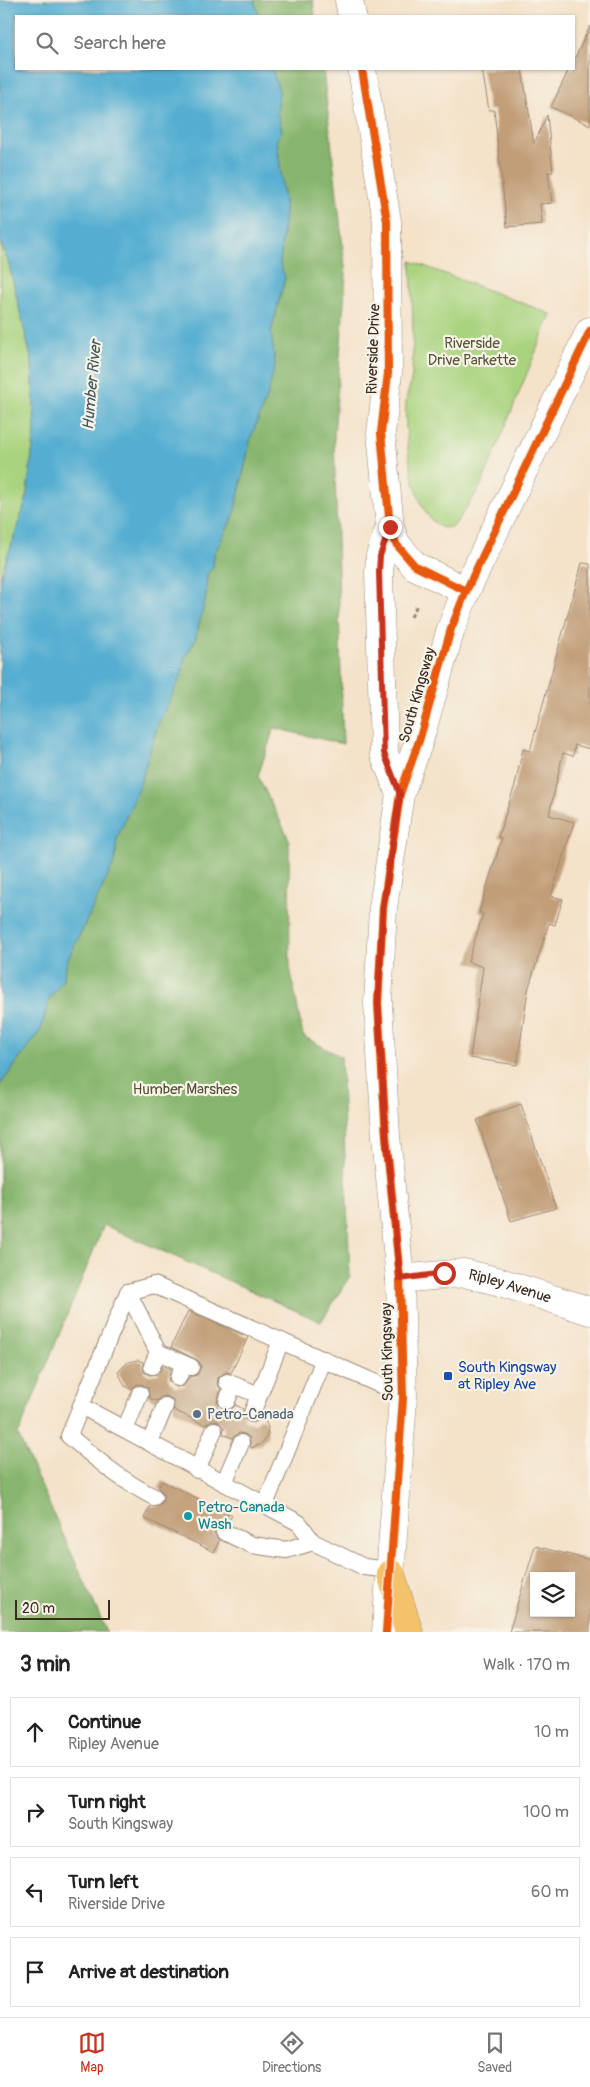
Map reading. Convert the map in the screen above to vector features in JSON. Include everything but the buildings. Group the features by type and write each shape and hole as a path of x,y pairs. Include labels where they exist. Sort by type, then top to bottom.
{"main road":[{"path":"391,1572 409,1632"}],"street":[{"path":"349,0 352,15"},
{"name":"Riverside Drive","path":"362,70 387,220 388,373 381,433 390,527 396,544 415,566 466,591"},
{"name":"South Kingsway","path":"386,1632 403,1395 400,1279 386,1136 378,1003 383,908 400,794 419,742 451,629 466,591 590,331"},
{"name":"Riverside Drive","path":"390,527 380,556 379,572 382,714 384,753 400,794"},
{"name":"Ripley Avenue","path":"400,1279 464,1273 498,1281 590,1311"}],"lane":[{"path":"128,1292 154,1285 403,1395"},
{"path":"128,1292 155,1359 184,1370"},
{"path":"128,1292 69,1436 119,1476 154,1497"},
{"path":"252,1413 281,1341"},
{"path":"265,1505 324,1359"},
{"path":"227,1401 230,1383 259,1395"},
{"path":"125,1429 140,1394"},
{"path":"81,1406 299,1523 313,1542 364,1566 391,1572"},
{"path":"150,1442 165,1406"},
{"path":"198,1470 214,1430"},
{"path":"224,1483 241,1443"},
{"path":"224,1532 252,1545 286,1550 313,1542"}],"green space":[{"path":"254,0 313,0 315,15 259,15"},
{"name":"Humber Marshes","path":"272,70 323,70 346,275 334,435 343,744 274,728 258,776 289,839 290,967 303,1036 341,1057 350,1276 321,1322 104,1225 18,1435 107,1632 0,1632 0,1085 41,1030 49,1000 62,981 68,959 115,861 117,838 139,788 157,727 182,674 185,657 195,640 206,596 207,574 213,567 214,554 234,515 251,437 268,394 275,364 271,332 285,278 280,264 285,210 277,138 282,131 277,113 279,91"},
{"path":"0,242 8,261 32,362 35,431 26,501 0,578"},
{"name":"Riverside Drive Parkette","path":"411,261 551,314 481,486 454,526 444,528 433,521 424,509 417,492 408,452 406,415 413,359"}],"water":[{"name":"Humber River","path":"0,0 254,0 259,15 15,15 15,70 272,70 279,91 277,113 282,131 277,139 285,210 280,264 285,277 271,332 275,364 268,394 251,437 234,515 214,554 213,567 207,574 206,596 195,640 185,657 182,674 157,727 139,788 117,838 115,861 68,959 62,981 49,1000 41,1030 0,1085 0,578 26,501 35,431 32,362 8,261 0,242"}],"cycle path":[{"path":"362,70 387,221 388,373 381,433 390,527 396,544 415,566 466,591"},
{"path":"386,1632 403,1398 400,1279 386,1136 378,1003 383,908 400,794 419,741 451,629 466,591 590,331"}],"place":[{"name":"South Kingsway at Ripley Ave","path":"448,1376"},
{"name":"Petro-Canada","path":"197,1414"},
{"name":"Petro-Canada Wash","path":"188,1516"}],"route":[{"path":"390,527 380,556 379,572 382,714 384,753 400,794 383,908 378,1003 386,1136 400,1279 444,1273"}]}
